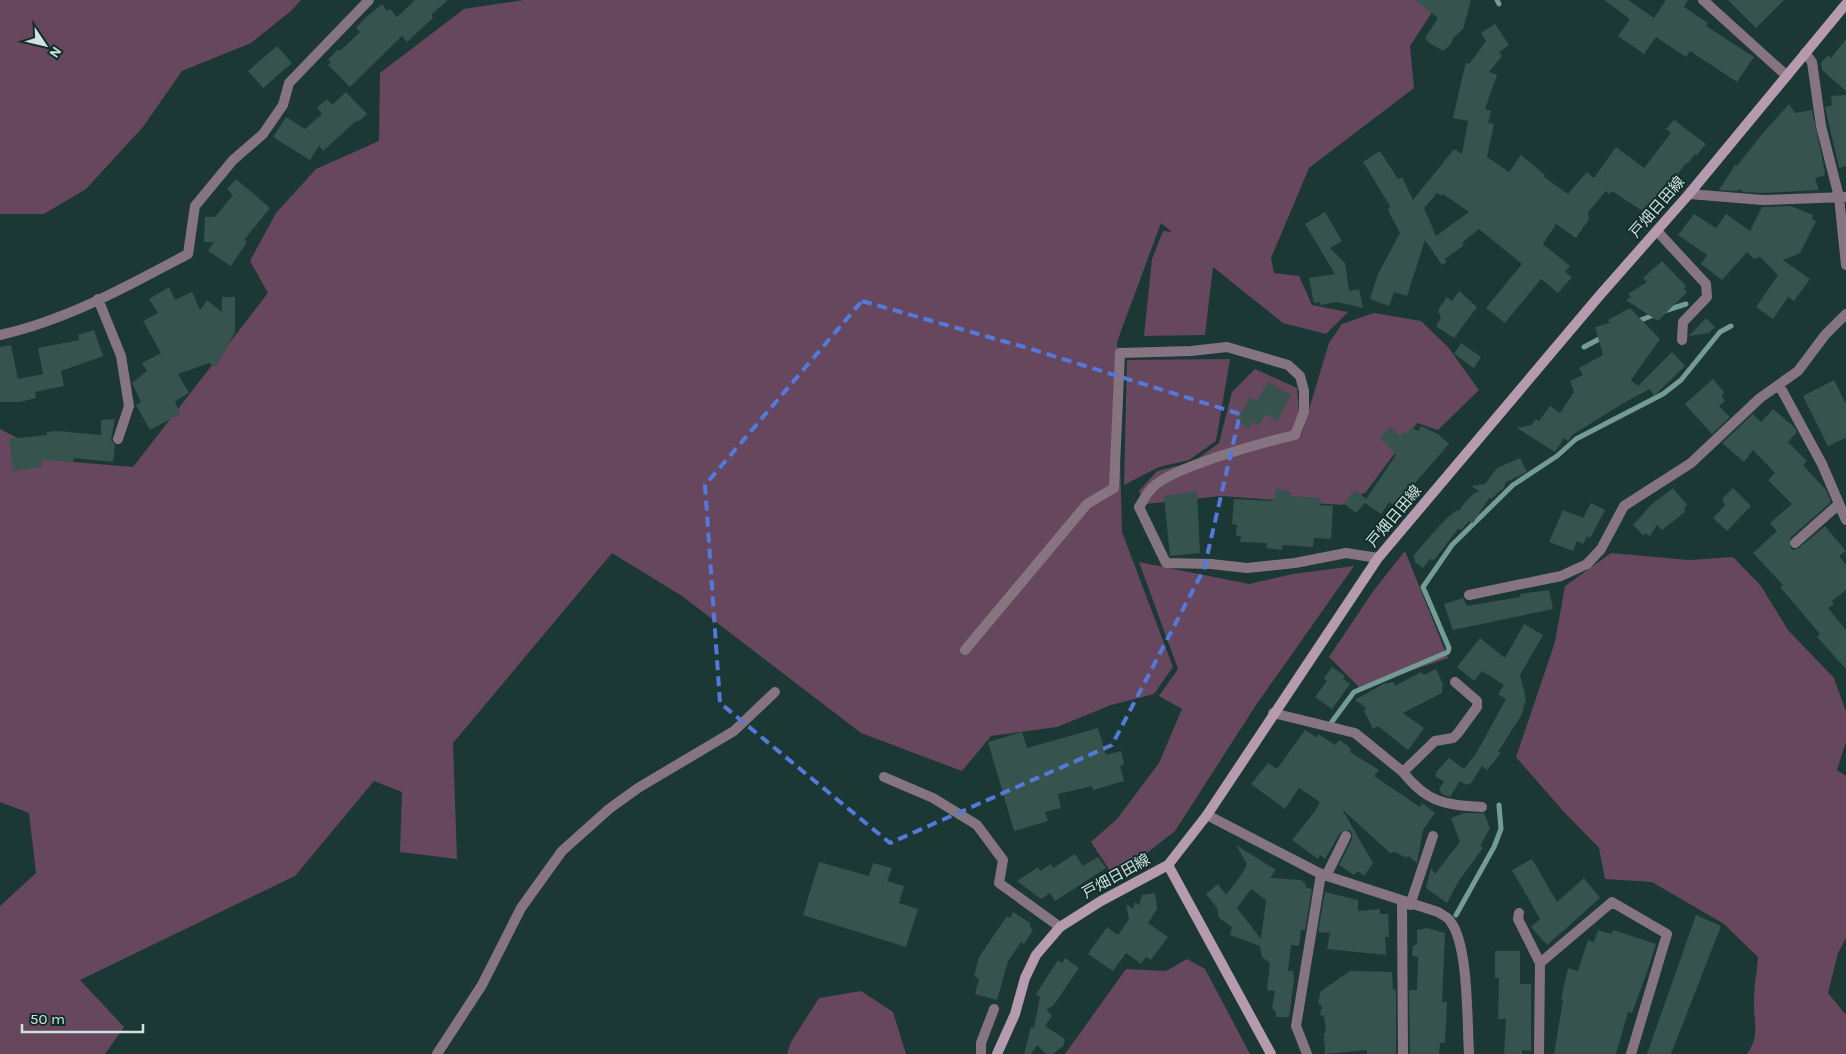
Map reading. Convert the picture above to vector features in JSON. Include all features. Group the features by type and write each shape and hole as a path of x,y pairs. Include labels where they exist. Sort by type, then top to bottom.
{"main road":[{"name":"戸畑日田線","path":"997,1054 1036,955 1060,927 1101,901 1168,865 1206,815 1378,558 1688,194 1846,4"},
{"path":"1168,865 1271,1054"}],"street":[{"path":"0,335 26,329 98,299 188,254 195,206 233,160 263,134 282,105 289,83 369,0"},
{"path":"1702,0 1787,76"},
{"path":"1805,53 1812,62 1821,126 1842,197 1846,265"},
{"path":"1688,194 1763,200 1842,197"},
{"path":"1656,231 1706,284 1707,297 1683,322 1682,340"},
{"path":"98,299 121,356 129,406 118,439"},
{"path":"1468,594 1561,576 1587,564 1602,549 1624,506 1691,463 1760,398 1798,371 1825,335 1846,314"},
{"path":"965,650 1086,504 1114,488 1120,354 1191,351 1227,346 1288,365 1300,376 1304,391 1304,412 1295,435 1255,445 1204,463 1169,476 1152,488 1139,507 1158,551 1166,563 1211,564 1247,568 1295,563 1346,553 1378,558"},
{"path":"1778,385 1822,464 1846,520"},
{"path":"1795,543 1839,504"},
{"path":"1403,772 1435,741 1453,738 1458,734 1477,707 1477,701 1455,682"},
{"path":"437,1054 482,985 520,908 562,851 601,815 638,788 734,731 775,692"},
{"path":"1273,713 1355,733 1403,772 1413,785 1440,803 1482,808"},
{"path":"884,777 934,798 977,825 1003,860 999,883 1060,927"},
{"path":"1206,815 1323,875 1438,912 1450,920 1456,932 1463,957 1469,1054"},
{"path":"1307,1054 1296,1026 1323,875 1346,836"},
{"path":"1403,1054 1406,903 1433,836"},
{"path":"1540,963 1612,902 1667,934 1631,1054"},
{"path":"1519,913 1518,919 1540,963 1539,1054"},
{"path":"981,1054 980,1043 994,1009"}],"highlighted area":[{"path":"862,301 1031,349 1240,414 1204,569 1112,745 890,843 720,703 705,485"}],"shaded area":[{"path":"0,0 301,0 291,11 251,43 182,71 143,127 86,189 44,214 0,214"},
{"path":"524,0 1440,0 1410,46 1414,88 1309,168 1271,258 1274,273 1299,276 1312,305 1348,312 1326,334 1283,323 1213,267 1205,335 1144,336 1152,259 1163,231 1172,232 1161,223 1117,342 1122,532 1173,667 1154,694 1111,705 1057,727 991,736 962,771 861,733 682,596 612,553 453,743 457,859 400,852 402,792 374,781 295,876 80,980 124,1027 105,1054 0,1054 0,906 36,873 29,813 0,802 0,429 62,461 133,467 268,293 250,261 276,213 316,169 379,141 380,73 464,9"},
{"path":"1374,313 1421,321 1448,347 1479,390 1438,430 1417,423 1366,492 1342,505 1221,496 1146,504 1139,491 1157,471 1193,462 1219,443 1232,392 1255,369 1297,388 1301,436 1329,343 1342,324"},
{"path":"1230,359 1216,441 1189,460 1159,467 1124,485 1127,360"},
{"path":"1405,551 1448,658 1360,688 1329,657 1374,590"},
{"path":"1611,553 1689,560 1733,557 1761,586 1788,630 1834,678 1846,712 1846,742 1837,770 1846,776 1846,938 1838,953 1828,993 1846,1015 1846,1054 1747,1054 1755,1034 1754,995 1758,957 1724,924 1652,882 1605,879 1599,848 1564,812 1516,757 1555,642 1565,586"},
{"path":"1139,562 1249,584 1293,574 1354,566 1256,705 1175,831 1115,878 1091,842 1117,819 1159,763 1182,709 1159,696 1178,669"},
{"path":"1187,959 1205,969 1250,1054 1065,1054 1126,969 1166,971"},
{"path":"861,991 893,1012 906,1054 787,1054 791,1042 819,998"}],"building":[{"path":"415,0 448,0 431,15 433,18 407,42 402,36 350,87 328,65 331,62 328,60 338,49 340,51 360,32 356,28 363,20 382,4 387,11 390,9 397,17"},
{"path":"1416,0 1471,0 1463,29 1443,51 1425,38 1438,18"},
{"path":"1604,0 1628,0 1654,18 1666,0 1688,0 1684,7 1708,23 1706,26 1754,57 1737,82 1690,51 1686,57 1656,37 1644,54 1618,36 1630,19"},
{"path":"1728,0 1784,0 1756,28"},
{"path":"1495,24 1509,45 1499,52 1502,56 1489,72 1497,75 1485,109 1491,111 1488,123 1494,124 1487,157 1509,172 1521,155 1545,175 1544,177 1568,194 1587,172 1594,178 1616,147 1644,168 1671,133 1666,129 1674,120 1706,144 1697,155 1695,154 1686,163 1678,174 1675,173 1655,199 1656,202 1644,212 1612,191 1609,194 1606,191 1588,212 1589,219 1576,238 1556,224 1543,244 1570,266 1565,272 1572,277 1558,293 1541,279 1505,323 1486,308 1522,264 1479,229 1463,242 1463,246 1445,259 1447,262 1442,265 1425,240 1407,296 1394,292 1389,306 1370,299 1378,274 1400,233 1388,210 1390,206 1363,162 1380,151 1398,179 1402,177 1413,200 1454,149 1462,154 1468,121 1453,118 1466,63 1469,64 1486,41 1481,33","holes":["1437,193 1442,196 1443,194 1469,212 1436,236 1424,208"]},
{"path":"1846,39 1846,91 1822,70 1821,63 1828,55 1831,58"},
{"path":"277,46 292,63 263,88 248,71"},
{"path":"346,92 367,114 358,122 356,121 323,151 319,146 310,160 273,137 286,117 305,129 322,114 317,108 327,99 332,105"},
{"path":"1846,95 1846,166 1839,168 1825,107 1832,105 1831,96"},
{"path":"1789,104 1795,113 1812,110 1825,172 1824,176 1815,178 1819,190 1763,193 1743,192 1740,189 1737,191 1719,190 1735,165 1737,166"},
{"path":"236,179 270,208 244,240 247,242 231,266 208,251 214,242 204,242 205,217 215,217 233,195 227,189"},
{"path":"1791,206 1813,215 1812,219 1816,221 1800,253 1783,260 1810,279 1794,301 1788,297 1773,319 1756,307 1778,275 1760,257 1754,259 1747,252 1722,280 1701,264 1707,255 1678,235 1694,214 1716,228 1726,214 1750,231 1762,207"},
{"path":"1325,212 1342,241 1330,248 1345,263 1349,291 1359,289 1363,308 1337,302 1320,305 1320,302 1314,303 1309,278 1335,274 1305,224"},
{"path":"1662,261 1686,286 1684,289 1687,292 1658,321 1626,300 1631,297 1628,294 1647,282 1643,278"},
{"path":"169,287 175,300 192,292 200,310 207,300 222,312 222,297 235,297 235,332 216,367 209,363 178,374 189,393 175,401 180,414 150,430 136,405 141,402 132,383 147,371 142,363 161,353 143,321 158,313 149,299"},
{"path":"1459,291 1477,307 1454,338 1436,326 1441,318 1438,310 1447,297 1452,301"},
{"path":"1630,308 1660,339 1631,380 1638,386 1672,352 1685,366 1654,396 1650,389 1627,401 1572,435 1568,441 1564,438 1555,452 1517,428 1531,425 1536,419 1539,421 1550,406 1560,413 1574,392 1570,381 1583,375 1579,368 1603,355 1595,327 1610,323 1608,320"},
{"path":"1706,318 1715,327 1709,333 1689,336"},
{"path":"94,330 103,356 61,371 64,386 35,392 36,398 20,402 0,402 0,347 11,345 18,379 43,374 38,348 79,340 78,335"},
{"path":"1461,343 1481,357 1474,368 1454,354"},
{"path":"1713,379 1724,392 1722,397 1725,401 1719,406 1730,417 1712,434 1685,404"},
{"path":"1834,380 1846,404 1846,438 1828,446 1803,396"},
{"path":"1268,382 1291,395 1277,421 1265,414 1259,426 1253,422 1249,428 1237,421 1250,397 1257,401"},
{"path":"1773,409 1795,428 1797,432 1788,442 1807,461 1803,465 1826,490 1831,502 1790,538 1790,547 1793,550 1799,548 1825,526 1846,551 1839,556 1846,565 1846,590 1832,601 1834,604 1828,608 1846,630 1846,669 1817,637 1820,634 1780,587 1783,585 1753,553 1777,531 1770,523 1792,504 1768,480 1775,473 1753,450 1744,462 1722,443 1753,414 1761,422"},
{"path":"115,419 111,440 115,445 113,462 74,458 73,462 42,460 42,467 13,471 9,439 47,435 47,432 57,431 101,435 101,420"},
{"path":"1421,426 1438,434 1449,444 1415,483 1398,508 1389,502 1381,514 1365,503 1356,513 1344,504 1355,490 1366,499 1396,455 1380,437 1391,427 1400,436 1404,432 1407,434 1411,427 1418,431"},
{"path":"1520,458 1527,472 1506,482 1503,490 1491,499 1489,498 1473,523 1469,521 1461,530 1458,529 1434,560 1430,559 1423,568 1415,562 1414,555 1431,535 1447,518 1457,510 1459,511 1476,492 1478,493 1479,491 1471,486 1485,484 1497,468"},
{"path":"1673,488 1687,505 1684,508 1685,512 1662,530 1657,525 1650,536 1645,533 1644,536 1633,525 1652,504"},
{"path":"1733,488 1751,506 1727,531 1713,518 1725,505 1722,499"},
{"path":"1276,489 1291,492 1291,496 1321,498 1320,505 1333,506 1331,539 1314,538 1313,547 1283,545 1282,550 1266,548 1267,543 1240,542 1241,536 1236,536 1237,525 1232,524 1234,499 1274,501"},
{"path":"1197,491 1200,553 1170,556 1164,496"},
{"path":"1591,503 1605,510 1590,538 1587,536 1583,544 1577,541 1573,551 1549,542 1563,510 1583,518"},
{"path":"1549,590 1553,609 1453,630 1444,604 1463,598 1467,606 1520,597 1520,594"},
{"path":"1524,624 1543,635 1520,675 1526,699 1522,714 1498,752 1501,753 1487,770 1482,766 1471,783 1466,785 1460,781 1450,797 1442,794 1439,789 1444,782 1435,776 1437,771 1449,758 1464,769 1477,752 1506,699 1498,694 1504,685 1482,671 1474,681 1457,667 1480,638 1505,658"},
{"path":"1332,667 1345,676 1343,679 1350,684 1332,709 1315,697 1327,681 1324,678"},
{"path":"1436,669 1443,684 1442,693 1403,713 1424,728 1408,750 1378,726 1373,729 1364,711 1366,708 1355,700 1383,684 1393,682 1395,686 1421,672 1424,675"},
{"path":"1098,728 1106,755 1121,751 1124,764 1120,766 1124,781 1093,790 1092,786 1058,794 1061,808 1045,812 1048,821 1014,831 988,742 1022,732 1027,748"},
{"path":"1305,730 1317,738 1318,734 1335,745 1339,740 1348,746 1351,750 1350,752 1379,770 1374,776 1420,807 1422,803 1435,813 1423,830 1417,863 1408,856 1406,858 1395,852 1390,853 1342,809 1373,863 1364,876 1358,871 1354,875 1339,865 1352,839 1352,833 1349,830 1340,833 1325,859 1320,855 1318,859 1292,840 1320,802 1299,788 1285,809 1251,784 1268,763 1277,769"},
{"path":"1464,813 1484,813 1490,828 1480,846 1483,848 1458,882 1447,903 1426,888 1431,868 1435,874 1460,842 1451,818"},
{"path":"1236,845 1276,870 1270,878 1301,880 1306,884 1305,887 1312,889 1305,930 1301,930 1299,946 1291,945 1288,971 1293,971 1294,980 1289,1017 1276,1017 1276,1012 1272,1008 1275,991 1267,990 1270,963 1262,957 1260,946 1230,935 1232,927 1219,918 1217,908 1206,894 1218,884 1226,895 1247,864","holes":["1251,889 1266,900 1261,939 1237,908"]},
{"path":"1075,854 1083,866 1098,857 1106,868 1055,901 1050,893 1041,899 1017,881 1038,867 1040,871 1051,864 1053,868"},
{"path":"1532,859 1557,902 1584,878 1600,898 1547,945 1531,927 1540,919 1512,870"},
{"path":"819,862 869,876 873,863 892,868 887,881 904,886 899,903 918,909 906,947 803,915"},
{"path":"1325,892 1358,900 1358,911 1380,909 1380,914 1388,914 1389,937 1385,937 1386,955 1327,949 1330,933 1318,932"},
{"path":"1155,893 1157,909 1148,923 1168,937 1151,960 1146,957 1141,964 1126,953 1113,971 1088,954 1107,927 1118,935 1129,919 1126,904 1133,909 1135,902 1139,905 1142,895"},
{"path":"1013,912 1030,923 1030,927 1033,930 1024,944 1021,942 1008,961 997,1000 975,994 979,979 974,976 979,957 1007,916 1010,918"},
{"path":"1696,915 1721,926 1671,1054 1647,1054"},
{"path":"1427,928 1445,933 1442,1002 1447,1002 1445,1043 1440,1043 1439,1054 1410,1054 1409,990 1417,990 1418,957 1412,956 1413,946 1417,944 1417,930"},
{"path":"1598,930 1612,934 1613,930 1656,944 1647,972 1632,1013 1628,1012 1616,1054 1554,1054 1563,1000 1561,999 1568,968 1578,971 1588,940 1594,942"},
{"path":"1495,951 1520,951 1520,984 1531,984 1531,1051 1522,1050 1522,1054 1504,1054 1506,1019 1498,1019 1499,978 1495,978"},
{"path":"1065,958 1079,968 1053,1006 1046,1009 1052,1016 1045,1026 1065,1039 1063,1046 1053,1054 1046,1054 1037,1045 1031,1054 1024,1054 1031,1027 1034,1028 1040,997 1036,994 1058,960 1062,963"},
{"path":"1350,971 1392,972 1393,989 1396,990 1396,1054 1367,1054 1367,1050 1325,1054 1324,1034 1326,1031 1324,1016 1320,1015 1322,1006 1318,1003 1321,991"}],"waterway":[{"path":"1497,0 1499,4"},
{"path":"1664,311 1686,304"},
{"path":"1636,322 1656,314"},
{"path":"1328,727 1354,692 1448,652 1449,648 1423,587 1452,545 1513,485 1557,456 1576,439 1663,394 1681,380 1720,332 1731,326"},
{"path":"1584,347 1603,337"},
{"path":"1456,915 1494,847 1501,829 1499,805"}]}
